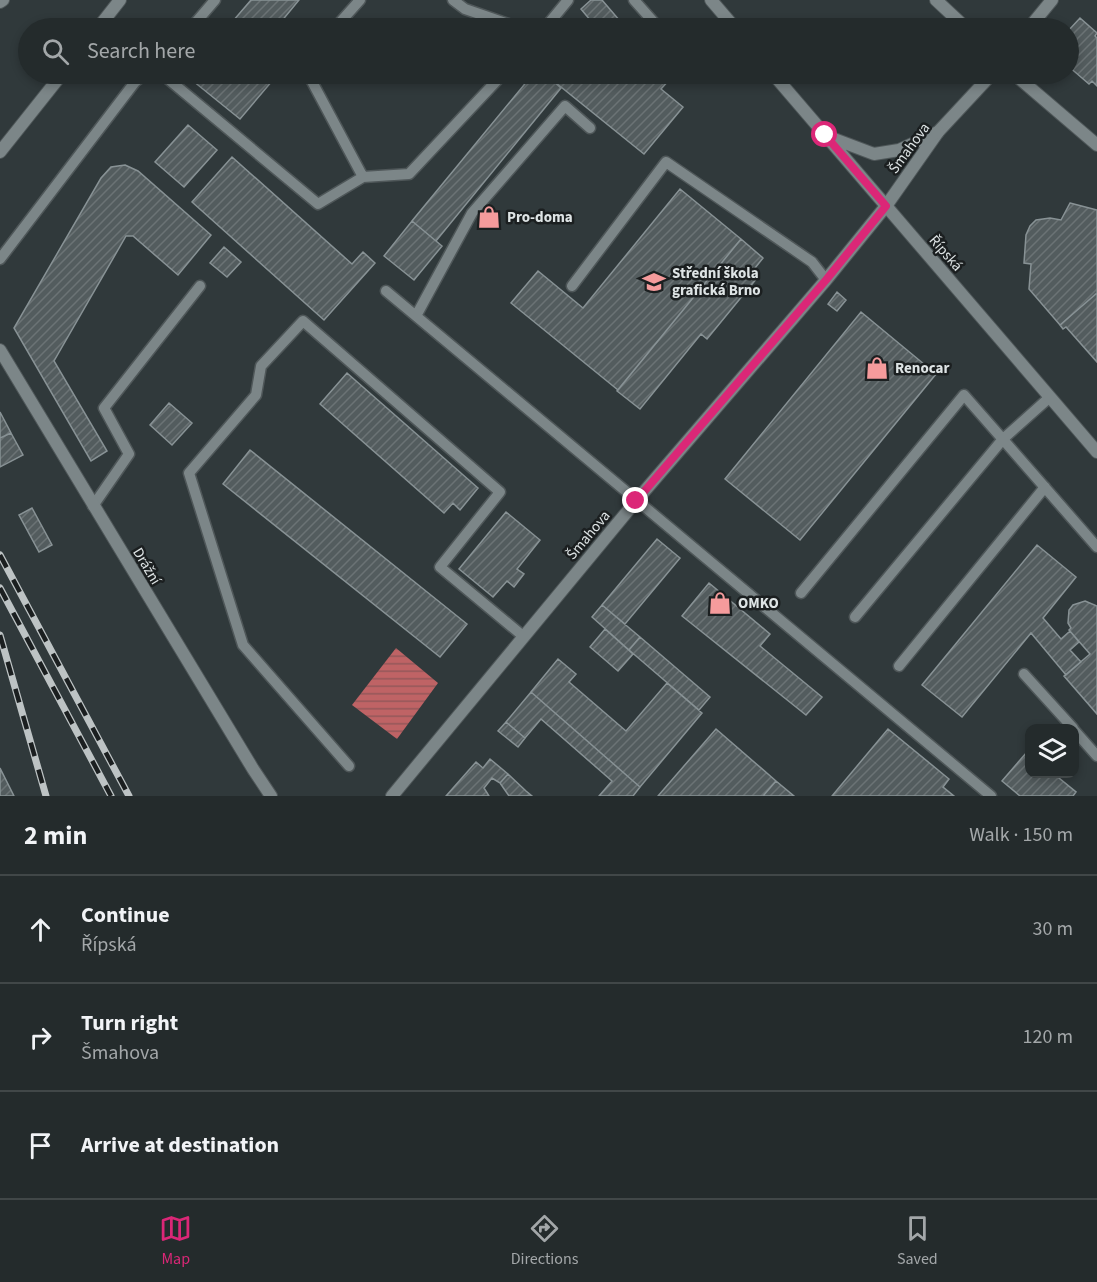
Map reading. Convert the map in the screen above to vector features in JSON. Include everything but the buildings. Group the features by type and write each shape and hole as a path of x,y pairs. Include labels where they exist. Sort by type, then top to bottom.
{"street":[{"path":"106,18 120,0"},
{"path":"711,0 726,18"},
{"path":"936,0 955,18"},
{"path":"1037,18 1052,0"},
{"path":"0,152 54,84"},
{"name":"Řípská","path":"782,84 1097,452"},
{"name":"Šmahova","path":"392,796 636,501 826,280 886,206 938,132 983,84"},
{"path":"1026,84 1097,145"},
{"path":"825,135 874,154 900,150 938,132"},
{"name":"Drážní","path":"0,350 271,796"}],"lane":[{"path":"200,18 215,0"},
{"path":"344,18 360,0"},
{"path":"453,0 465,9 491,18"},
{"path":"553,18 568,0"},
{"path":"634,0 650,18"},
{"path":"0,259 133,84"},
{"path":"174,84 318,204 363,177 409,174 494,84"},
{"path":"313,84 363,177"},
{"path":"416,316 472,213 566,106 590,128"},
{"path":"572,286 666,162 812,262 826,280"},
{"path":"93,506 129,454 104,408 200,286"},
{"path":"386,291 991,796"},
{"path":"349,766 243,645 189,473 255,395 261,366 303,321 500,492 440,567 523,636"},
{"path":"801,593 964,395 1097,547"},
{"path":"855,617 1003,439 1050,397"},
{"path":"899,666 1045,487"},
{"path":"1024,674 1069,724"},
{"path":"1079,735 1097,756"}],"shaded area":[{"path":"396,648 438,683 397,739 352,705"}],"railway":[{"path":"0,555 129,796"},
{"path":"0,588 111,796"},
{"path":"0,635 46,796"}],"place":[{"name":"Pro-doma","path":"489,217"},
{"name":"Střední škola grafická Brno","path":"654,282"},
{"name":"Renocar","path":"877,368"},
{"name":"OMKO","path":"720,603"}],"route":[{"path":"636,501 826,280 886,206 825,135"}]}
